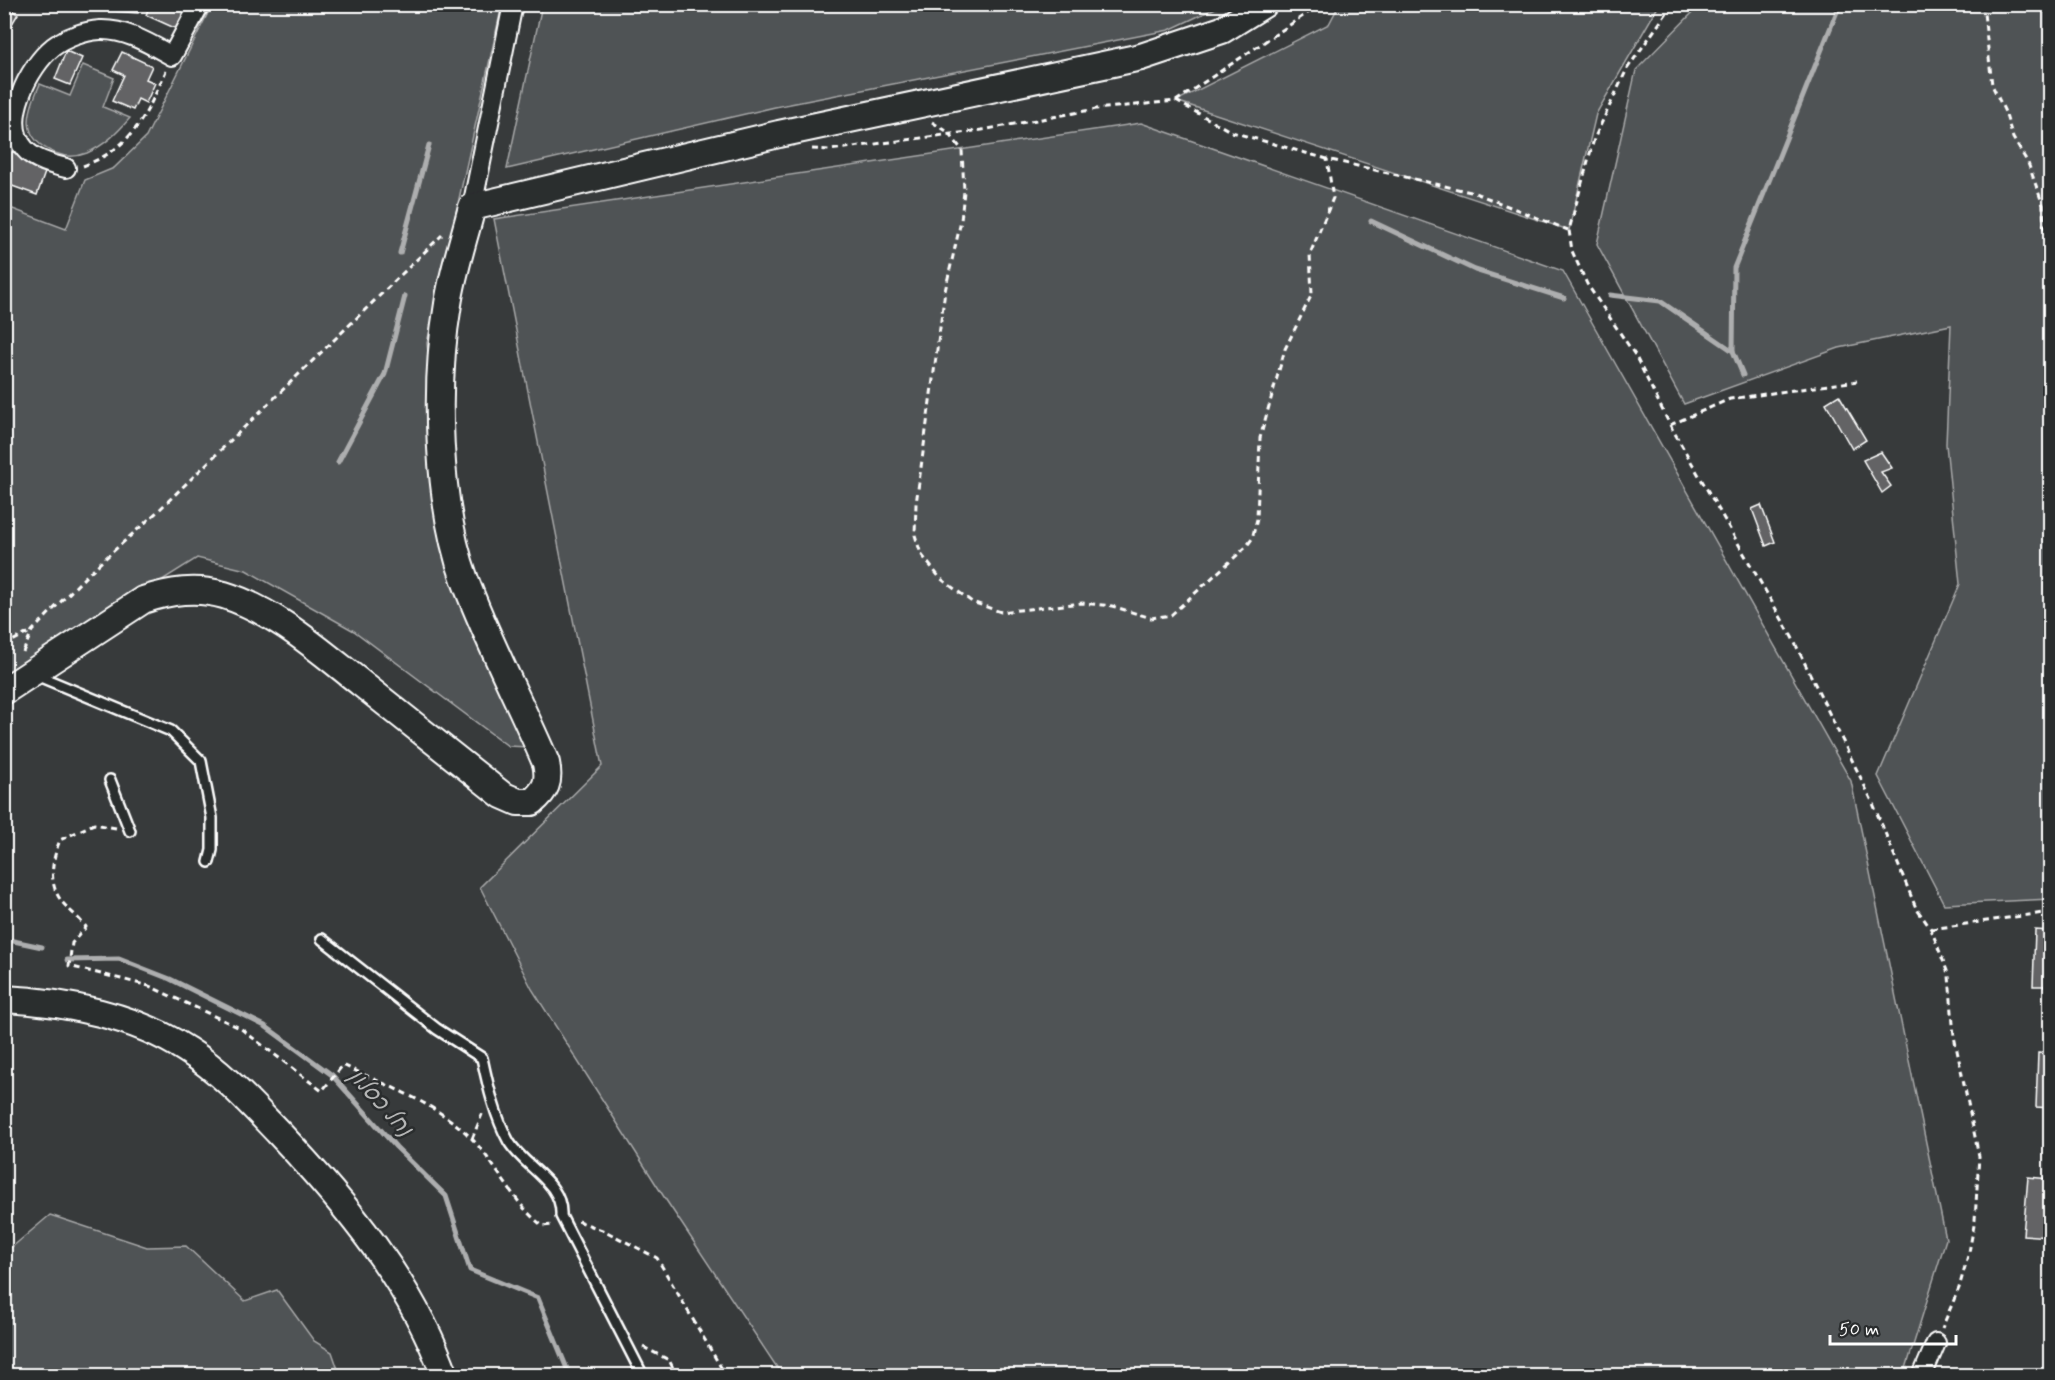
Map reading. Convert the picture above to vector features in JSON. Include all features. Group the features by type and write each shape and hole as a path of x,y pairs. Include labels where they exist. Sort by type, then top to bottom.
{"main road":[{"path":"7,689 143,600 167,592 191,590 222,594 246,603 304,639 502,795 518,802 532,802 544,791 549,778 546,764 465,579 452,535 446,497 441,438 442,358 448,304 472,207 779,134 1141,57 1222,30 1264,4"},
{"path":"4,999 26,1000 117,1018 186,1049 210,1066 247,1099 315,1171 365,1234 425,1328 445,1376"}],"street":[{"path":"66,168 51,165 24,149 18,132 16,117 18,102 37,63 54,46 78,34 100,30 141,39 172,56 200,4"},
{"path":"472,207 513,4"},
{"path":"1922,1376 1936,1343"}],"lane":[{"path":"31,674 69,687 171,731 201,761 212,818 212,850 209,862"},
{"path":"110,780 130,831"},
{"path":"322,939 436,1029 482,1058 490,1094 510,1143 555,1191 562,1204 561,1215 643,1376"}],"path":[{"path":"779,134 805,149 830,150 948,132 982,130 1096,109 1176,101 1321,4"},
{"path":"1673,4 1627,69 1594,140 1569,230 1572,251 1587,284 1635,356 1670,425 1792,637 1872,801 1917,908 1931,929 1949,976 1954,1036 1979,1156 1975,1220 1969,1252 1959,1288 1936,1343"},
{"path":"1983,4 1992,85 2005,112 2013,138 2028,163 2043,205 2044,231 2050,258"},
{"path":"66,168 81,167 101,159 135,134 147,113 172,56"},
{"path":"1176,101 1232,132 1327,159 1475,193 1569,230"},
{"path":"907,106 948,132 962,150 964,191 961,221 945,291 916,504 915,535 921,554 940,578 972,602 1001,612 1082,603 1112,606 1151,618 1171,615 1252,539 1257,519 1260,438 1285,349 1312,294 1310,254 1333,198 1327,159"},
{"path":"4,645 32,631 88,573 157,512 446,231"},
{"path":"1670,425 1730,399 1857,381"},
{"path":"7,689 32,631"},
{"path":"130,831 94,824 60,840 52,864 56,890 62,902 86,927 72,943 69,966 149,986 240,1028 322,1091 343,1065 446,1117 472,1139 494,1164 532,1219 543,1226 552,1225 561,1215 605,1231 657,1258 726,1376"},
{"path":"1931,929 2050,912"},
{"path":"472,1139 490,1094"},
{"path":"623,1337 669,1360 677,1376"}],"shaded area":[{"path":"542,4 1222,5 1169,30 775,107 507,169"},
{"path":"212,5 502,5 427,343 447,541 528,747 508,746 354,631 246,570 197,558 5,679 5,206 66,229 85,180 114,168 146,137"},
{"path":"1339,5 1659,5 1596,114 1569,230 1176,101 1329,24"},
{"path":"1700,5 2050,5 2050,899 1944,904 1878,776 1960,584 1946,444 1951,325 1839,348 1684,404 1597,244 1636,70"},
{"path":"83,65 114,78 103,107 130,118 110,138 93,150 67,156 43,147 36,140 29,124 30,115 40,84 70,96"},
{"path":"1141,123 1563,271 1851,781 1946,1239 1904,1375 782,1375 666,1200 532,989 480,887 602,766 494,219"},
{"path":"50,1215 147,1247 186,1246 245,1301 277,1290 314,1341 332,1352 340,1375 5,1375 5,1253"}],"building":[{"path":"99,4 139,4 138,13 99,10"},
{"path":"150,4 190,4 179,30 146,15"},
{"path":"4,6 18,14 4,37"},
{"path":"66,51 82,58 70,85 55,79"},
{"path":"122,52 152,66 146,79 155,83 146,103 138,99 133,110 112,101 124,75 113,70"},
{"path":"4,149 48,164 37,195 4,183"},
{"path":"1839,395 1866,440 1852,449 1826,403"},
{"path":"1881,452 1892,468 1881,472 1891,486 1882,493 1863,460"},
{"path":"1761,505 1775,542 1766,546 1752,509"},
{"path":"2035,930 2050,931 2050,986 2033,986"},
{"path":"2038,1053 2050,1054 2050,1108 2036,1107"},
{"path":"2028,1177 2050,1179 2050,1237 2023,1235"}],"waterway":[{"path":"1743,375 1733,351 1734,268 1840,4"},
{"path":"400,253 429,145"},
{"path":"1371,221 1475,270 1564,298"},
{"path":"1610,295 1660,301 1733,351"},
{"path":"338,462 385,374 405,296"},
{"name":"נחל כסלון","path":"4,939 42,947"},
{"name":"נחל כסלון","path":"67,960 119,959 170,979 265,1026 332,1075 396,1147 446,1196 470,1270 538,1298 570,1376"}]}
